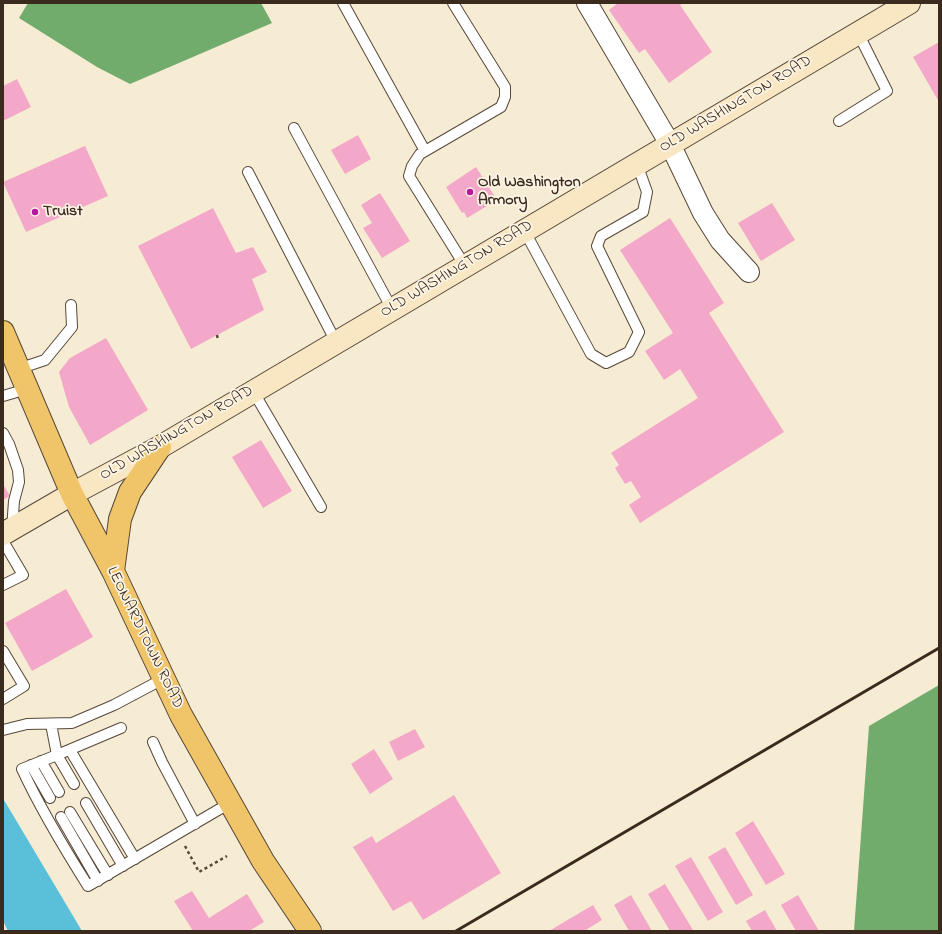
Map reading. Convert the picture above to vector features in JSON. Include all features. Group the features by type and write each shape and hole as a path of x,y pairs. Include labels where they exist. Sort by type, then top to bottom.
{"highway":[{"name":"LEONARDTOWN ROAD","path":"3,332 72,494 113,571 163,679 263,861 310,931"},
{"path":"113,571 120,519 130,492 160,447"}],"main road":[{"name":"OLD WASHINGTON ROAD","path":"6,535 72,494 160,447 909,3"}],"street":[{"path":"587,3 670,144 704,213 720,240 749,272"}],"lane":[{"path":"343,3 425,151"},
{"path":"453,3 505,87 505,97 501,107 420,154 412,166 409,176 465,266"},
{"path":"838,121 887,91 858,33"},
{"path":"294,128 392,309"},
{"path":"524,230 592,354 606,363 629,352 639,332 597,246 601,236 644,212 647,192 637,164"},
{"path":"248,172 336,342"},
{"path":"3,396 45,360 72,327 71,305"},
{"path":"253,391 321,507"},
{"path":"3,433 9,444 18,470 19,482 6,535 23,575 3,586"},
{"path":"3,651 24,686 3,699"},
{"path":"3,730 27,724 72,723 114,705 163,679"},
{"path":"51,724 57,755 74,784"},
{"path":"121,728 22,769 33,793 63,847 88,886 230,803"},
{"path":"153,742 195,824"},
{"path":"70,750 135,859"},
{"path":"41,761 59,792"},
{"path":"31,766 50,798"},
{"path":"86,803 123,866"},
{"path":"70,812 108,875"},
{"path":"61,817 98,881"}],"path":[{"path":"217,335 218,340"},
{"path":"179,833 199,872 227,856"}],"green space":[{"path":"28,3 261,3 272,23 130,84 97,67 19,18"},
{"path":"939,685 939,931 854,931 869,726"}],"water":[{"path":"4,800 82,931 8,931 3,921"}],"building":[{"path":"618,3 683,3 680,5 712,52 669,83 645,49 639,53 609,10"},
{"path":"939,42 939,102 913,57"},
{"path":"17,79 31,107 3,121 3,86"},
{"path":"358,135 371,159 345,174 331,150"},
{"path":"85,146 108,196 26,232 3,182"},
{"path":"476,167 497,200 467,218 464,212 462,213 446,187"},
{"path":"380,193 410,241 382,258 363,228 372,223 361,205"},
{"path":"772,203 795,240 761,261 738,223"},
{"path":"213,208 236,253 253,247 267,272 252,279 264,310 191,349 138,246"},
{"path":"670,218 724,303 709,313 784,432 640,523 629,505 641,497 631,481 625,484 615,468 619,465 611,453 698,398 680,369 664,380 645,351 673,333 620,250"},
{"path":"106,338 148,410 90,445 69,407 59,372 70,358"},
{"path":"261,440 292,491 263,508 232,457"},
{"path":"3,484 10,496 3,500"},
{"path":"66,589 93,637 32,671 5,623"},
{"path":"415,729 425,747 398,761 389,742"},
{"path":"374,749 393,779 370,794 351,764"},
{"path":"454,795 501,873 423,920 411,901 393,911 353,847 372,836 376,843"},
{"path":"753,821 785,874 766,885 735,833"},
{"path":"725,847 753,895 736,905 708,857"},
{"path":"691,857 723,912 708,921 675,866"},
{"path":"665,884 693,930 692,931 670,931 648,894"},
{"path":"192,891 209,918 247,894 264,922 249,931 193,931 174,901"},
{"path":"631,895 652,931 629,931 614,905"},
{"path":"798,895 819,931 796,931 781,905"},
{"path":"593,905 602,920 584,931 549,931"},
{"path":"765,910 777,931 752,931 746,921"}],"railway":[{"path":"456,931 939,648"}],"place":[{"name":"Old Washington Armory","path":"470,192"},
{"name":"Truist","path":"35,212"}]}
